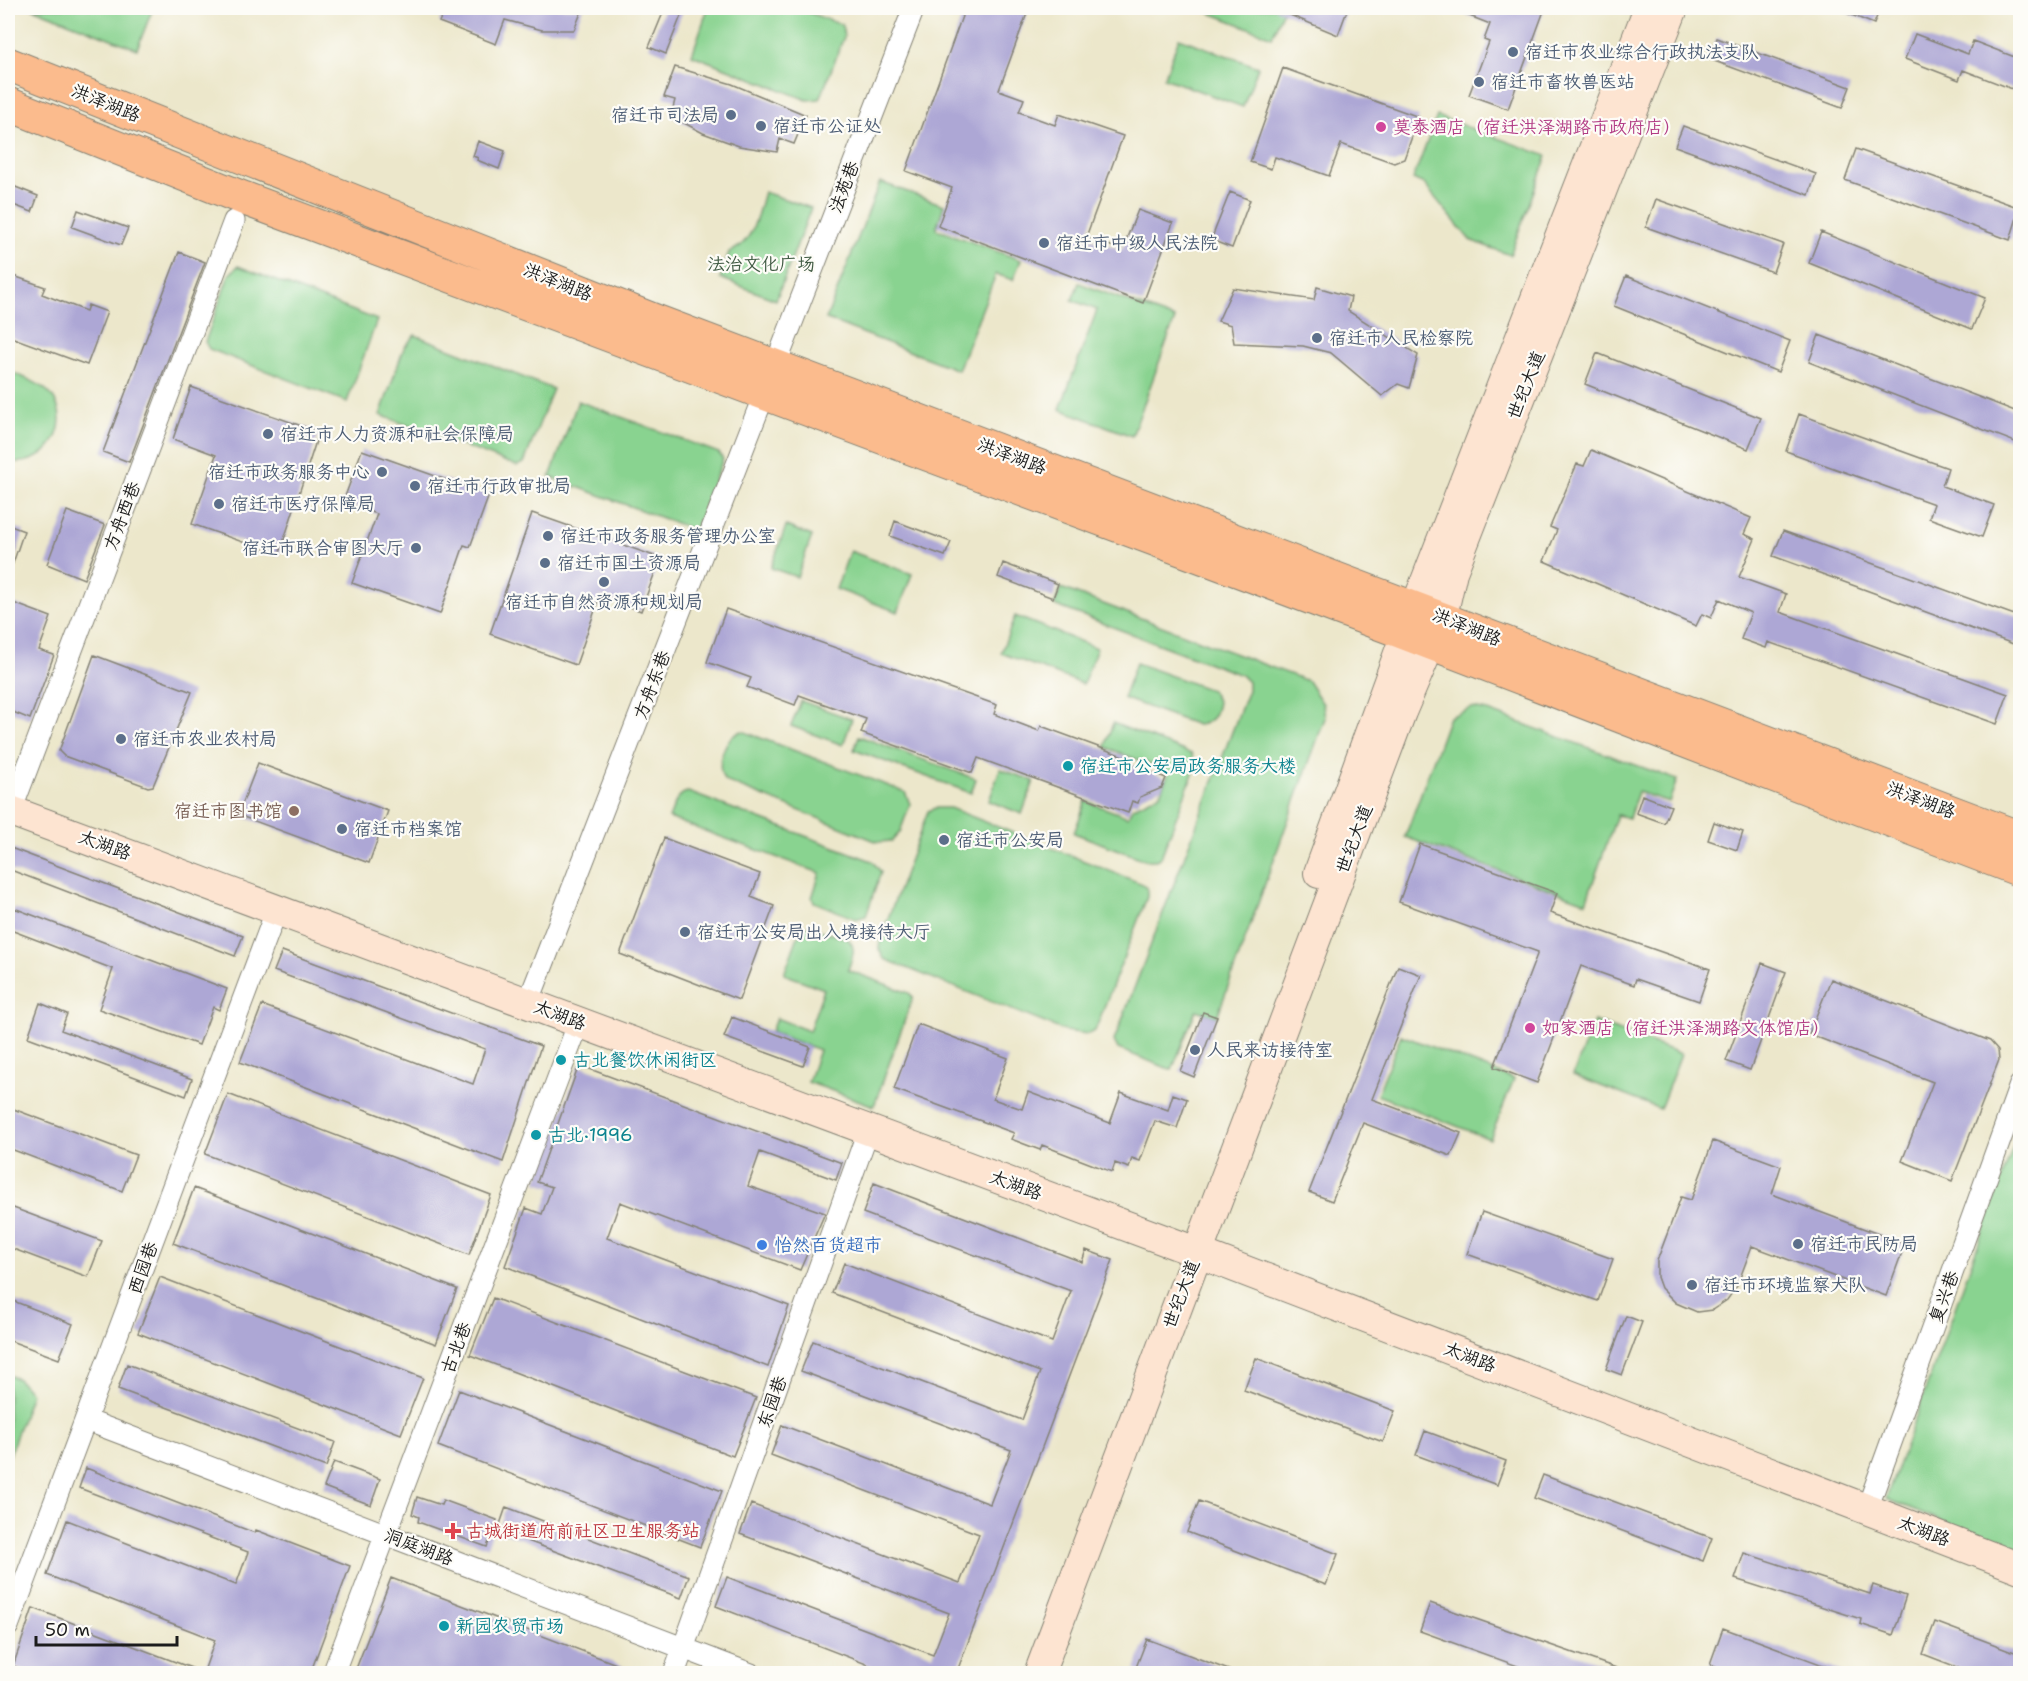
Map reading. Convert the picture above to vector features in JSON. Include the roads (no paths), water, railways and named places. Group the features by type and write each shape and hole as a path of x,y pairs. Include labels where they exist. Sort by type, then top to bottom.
{"main road":[{"path":"8,44 250,144 435,233"},
{"name":"洪泽湖路","path":"8,64 435,233 768,379 1091,515 1420,634 2020,838"},
{"name":"洪泽湖路","path":"8,104 243,198 768,379 2020,870"},
{"path":"8,109 87,135"}],"street":[{"name":"法苑巷","path":"768,379 914,8"},
{"name":"世纪大道","path":"1039,1674 1190,1249 1420,634 1663,9"},
{"name":"方舟西巷","path":"9,810 234,221"},
{"name":"方舟东巷","path":"528,1003 768,379"},
{"name":"太湖路","path":"9,810 1190,1249 2020,1568"},
{"name":"西园巷","path":"8,1626 277,909"},
{"name":"古北巷","path":"333,1674 579,1022"},
{"name":"复兴巷","path":"1866,1509 2020,1085"},
{"name":"东园巷","path":"674,1674 868,1131"},
{"name":"世纪大道","path":"1019,1674 1190,1249"},
{"name":"洞庭湖路","path":"86,1420 751,1674"}],"place":[{"name":"宿迁市农业综合行政执法支队","path":"1513,52"},
{"name":"宿迁市畜牧兽医站","path":"1479,82"},
{"name":"宿迁市司法局","path":"731,115"},
{"name":"宿迁市公证处","path":"761,126"},
{"name":"莫泰酒店（宿迁洪泽湖路市政府店）","path":"1381,127"},
{"name":"宿迁市中级人民法院","path":"1044,243"},
{"name":"宿迁市人民检察院","path":"1317,338"},
{"name":"宿迁市人力资源和社会保障局","path":"268,434"},
{"name":"宿迁市政务服务中心","path":"382,472"},
{"name":"宿迁市行政审批局","path":"415,486"},
{"name":"宿迁市医疗保障局","path":"219,504"},
{"name":"宿迁市政务服务管理办公室","path":"548,536"},
{"name":"宿迁市联合审图大厅","path":"416,548"},
{"name":"宿迁市国土资源局","path":"545,563"},
{"name":"宿迁市自然资源和规划局","path":"604,582"},
{"name":"宿迁市农业农村局","path":"121,739"},
{"name":"宿迁市公安局政务服务大楼","path":"1068,766"},
{"name":"宿迁市图书馆","path":"294,811"},
{"name":"宿迁市档案馆","path":"342,829"},
{"name":"宿迁市公安局","path":"944,840"},
{"name":"宿迁市公安局出入境接待大厅","path":"685,932"},
{"name":"如家酒店（宿迁洪泽湖路文体馆店）","path":"1530,1028"},
{"name":"人民来访接待室","path":"1195,1050"},
{"name":"古北餐饮休闲街区","path":"561,1060"},
{"name":"古北·1996","path":"536,1135"},
{"name":"宿迁市民防局","path":"1798,1244"},
{"name":"怡然百货超市","path":"762,1245"},
{"name":"宿迁市环境监察大队","path":"1692,1285"},
{"name":"古城街道府前社区卫生服务站","path":"453,1531"},
{"name":"新园农贸市场","path":"444,1626"}],"park label":[{"name":"法治文化广场","path":"761,264"}]}
